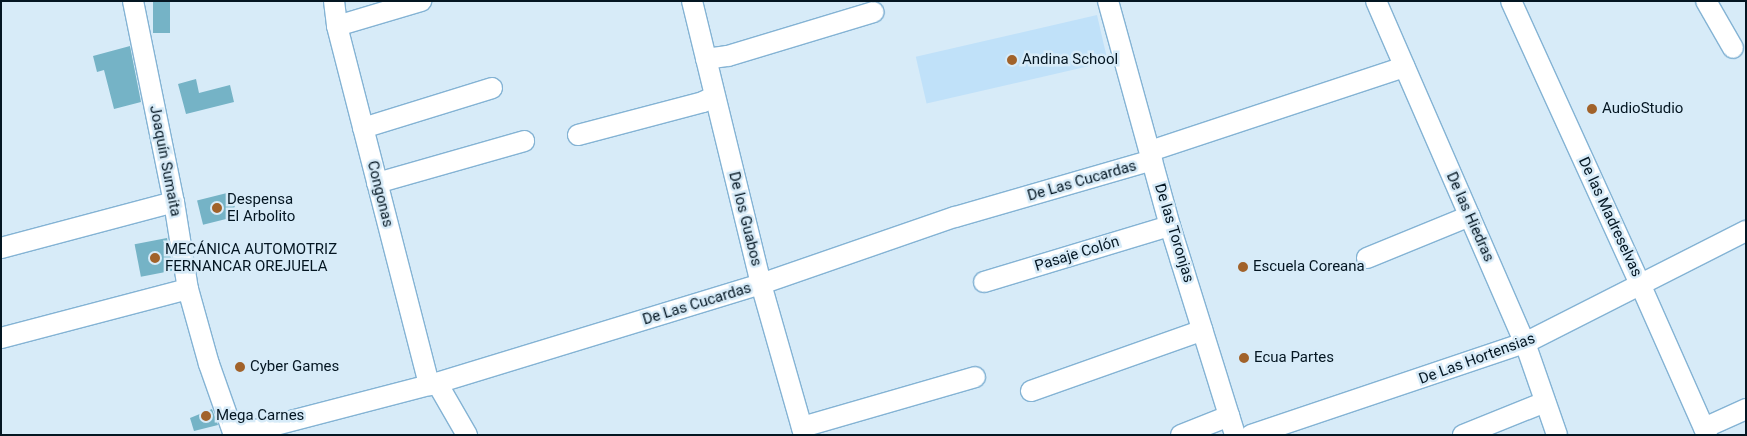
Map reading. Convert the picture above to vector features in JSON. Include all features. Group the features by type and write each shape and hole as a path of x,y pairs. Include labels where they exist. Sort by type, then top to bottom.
{"street":[{"name":"Joaquín Sumaita","path":"133,1 174,202 188,290 209,364 235,435"},
{"name":"Congonas","path":"334,1 337,26 377,183 433,384 467,435"},
{"path":"337,26 421,1"},
{"name":"De los Guabos","path":"692,1 761,284 803,431"},
{"name":"De las Toronjas","path":"1108,1 1170,226 1232,425"},
{"name":"De las Hiedras","path":"1376,1 1525,344 1556,435"},
{"name":"De las Madreselvas","path":"1511,1 1705,431"},
{"path":"1706,1 1733,48"},
{"path":"706,59 728,56 874,12"},
{"name":"De Las Cucardas","path":"235,435 433,384 761,284 955,217 1151,156 1404,67"},
{"path":"363,128 492,88"},
{"path":"578,135 703,102 715,96"},
{"path":"377,183 524,141"},
{"path":"1,248 174,202"},
{"path":"1367,258 1470,216"},
{"name":"Pasaje Colón","path":"984,282 1170,226"},
{"name":"De Las Hortensias","path":"1251,435 1525,344 1746,231"},
{"path":"1,338 188,290"},
{"path":"1030,391 1203,330"},
{"path":"803,431 975,377"},
{"path":"1463,435 1545,402"},
{"path":"1705,431 1746,409"},
{"path":"1181,435 1232,425"}],"shaded area":[{"name":"Andina School","path":"1097,15 1108,62 927,104 916,57"}],"building":[{"path":"153,1 170,1 170,33 153,33"},
{"path":"130,46 141,102 114,109 104,70 97,72 93,56"},
{"path":"196,79 199,93 230,85 234,102 186,114 178,84"},
{"name":"Despensa El Arbolito","path":"231,192 237,216 203,225 197,200"},
{"name":"MECÁNICA AUTOMOTRIZ FERNANCAR OREJUELA","path":"167,238 173,270 141,277 135,244"},
{"name":"Mega Carnes","path":"212,409 218,425 194,431 190,418"}],"place":[{"name":"Andina School","path":"1012,60"},
{"name":"AudioStudio","path":"1592,109"},
{"name":"Despensa El Arbolito","path":"217,208"},
{"name":"MECÁNICA AUTOMOTRIZ FERNANCAR OREJUELA","path":"155,258"},
{"name":"Escuela Coreana","path":"1243,267"},
{"name":"Ecua Partes","path":"1244,358"},
{"name":"Cyber Games","path":"240,367"},
{"name":"Mega Carnes","path":"206,416"}]}
